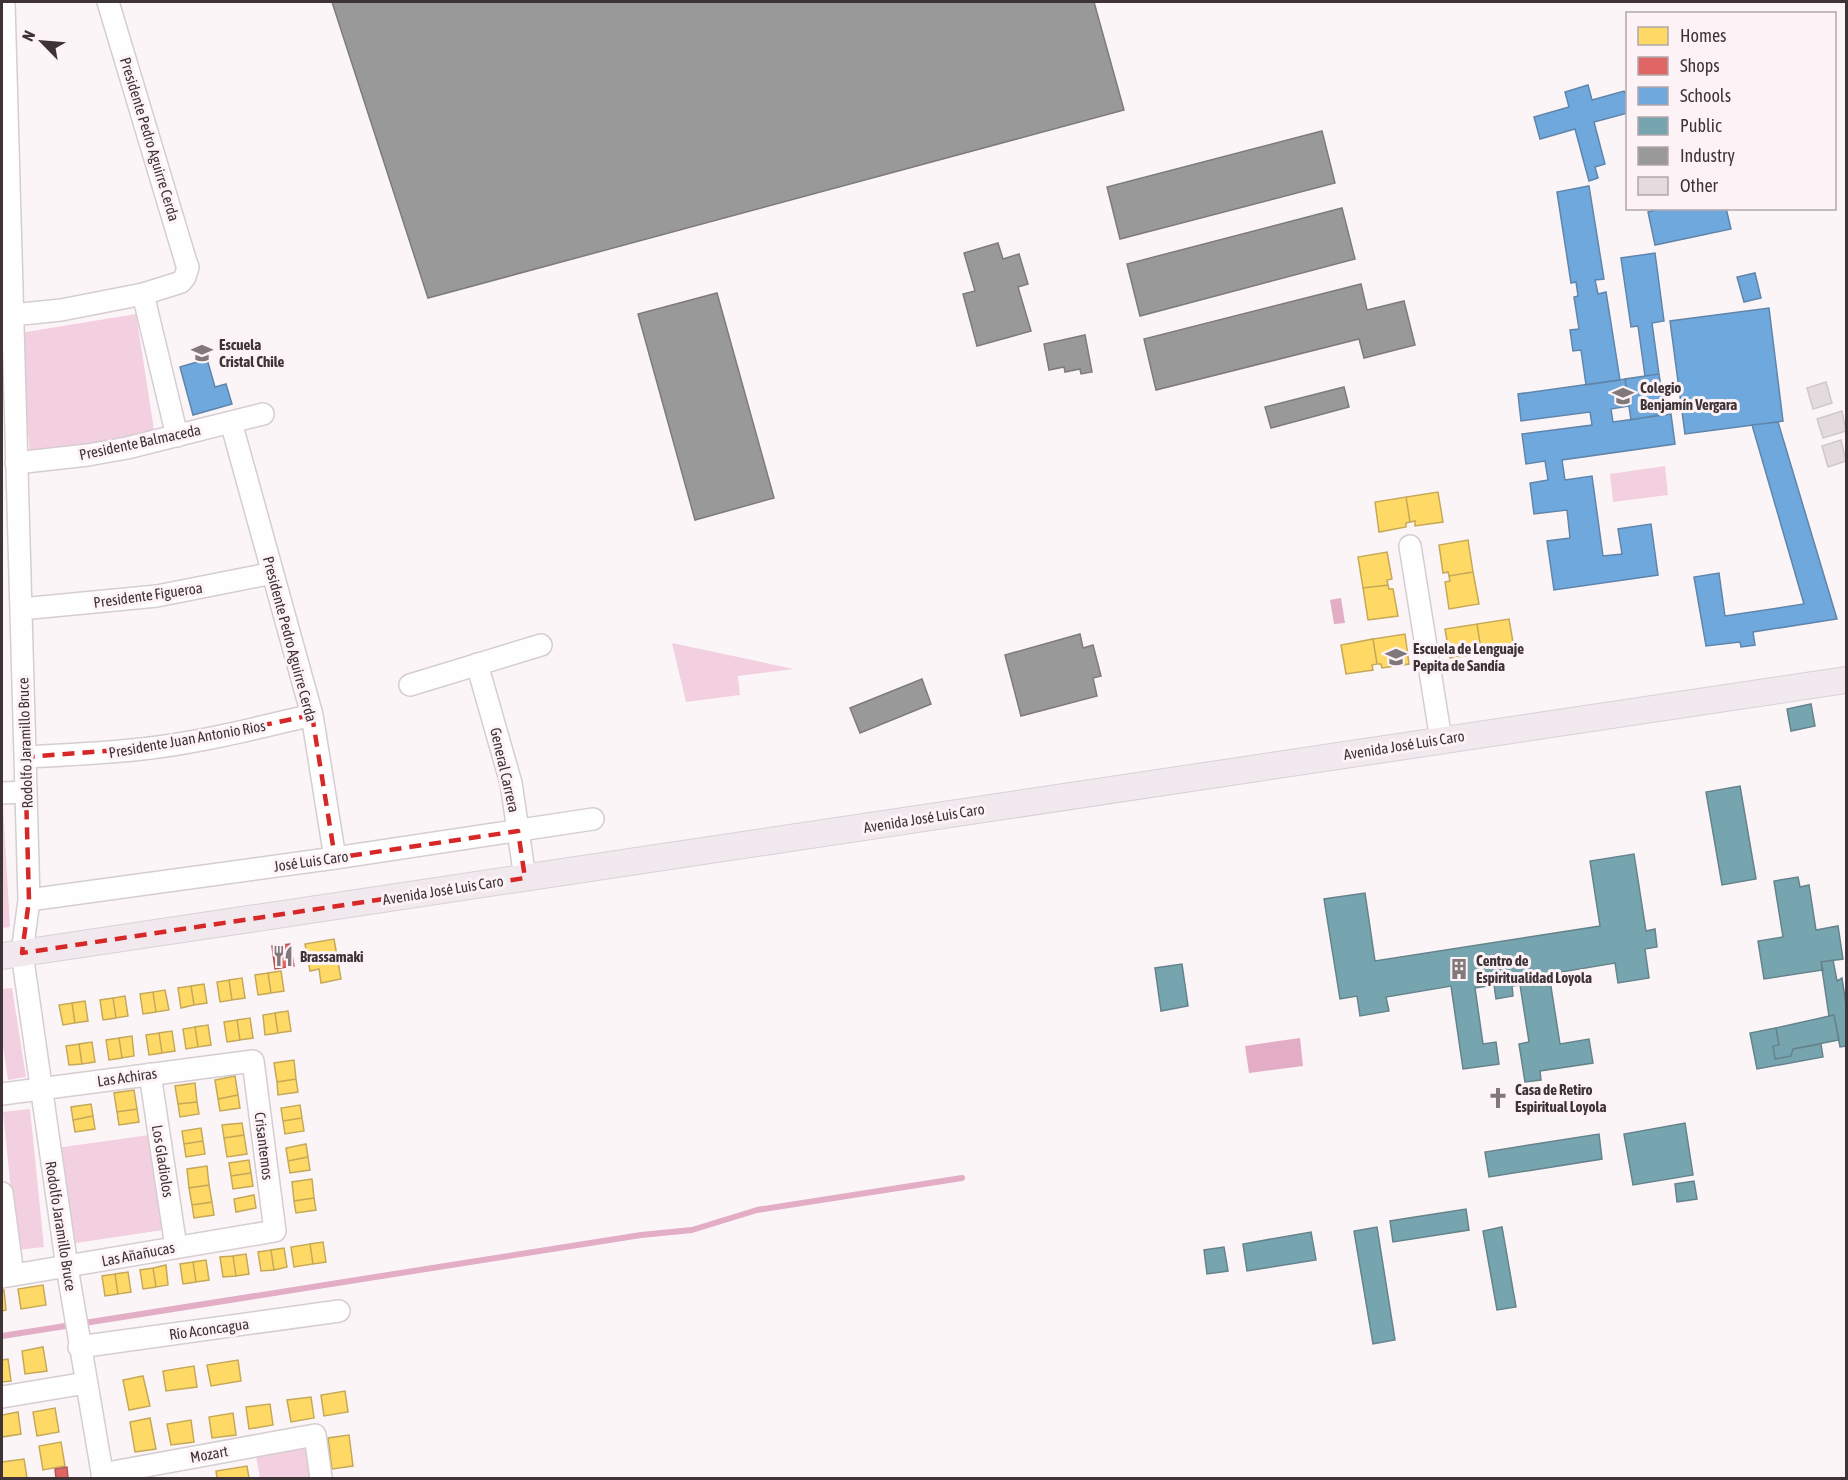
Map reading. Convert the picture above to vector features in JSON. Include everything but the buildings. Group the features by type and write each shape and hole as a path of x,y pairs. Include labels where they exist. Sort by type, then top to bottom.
{"main road":[{"name":"Avenida José Luis Caro","path":"12,955 1846,680"}],"street":[{"name":"Presidente Pedro Aguirre Cerda","path":"108,2 188,267 185,278 181,282 143,294"},
{"name":"Rodolfo Jaramillo Bruce","path":"6,3 5,164 12,473 21,609 29,900 12,955 40,1089 79,1347 103,1476"},
{"path":"9,323 143,294 177,436"},
{"name":"Presidente Balmaceda","path":"12,473 263,414"},
{"name":"Presidente Pedro Aguirre Cerda","path":"231,422 312,715 335,858"},
{"path":"1410,546 1441,740"},
{"name":"Presidente Figueroa","path":"21,609 157,596 273,573"},
{"path":"410,685 541,645"},
{"name":"General Carrera","path":"477,664 511,783 525,878"},
{"name":"Presidente Juan Antonio Rios","path":"25,757 158,747 312,715"},
{"path":"2,793 26,792"},
{"name":"José Luis Caro","path":"29,900 335,858 593,819"},
{"name":"Las Achiras","path":"2,1094 253,1061"},
{"name":"Crisantemos","path":"253,1061 275,1231"},
{"name":"Los Gladiolos","path":"150,1074 176,1247"},
{"path":"2,1193 7,1276"},
{"name":"Las Añañucas","path":"7,1276 275,1231"},
{"name":"Río Aconcagua","path":"79,1347 339,1311"},
{"path":"2,1397 86,1383"},
{"name":"Mozart","path":"103,1476 315,1435 321,1479"}],"highlighted area":[{"path":"312,715 335,858 518,831 525,878 22,953 29,900 25,757 158,747"}],"shaded area":[{"path":"136,314 155,436 30,456 20,333"},
{"path":"1665,466 1668,495 1613,502 1610,474"},
{"path":"1341,598 1345,623 1334,624 1330,600"},
{"path":"672,643 794,669 738,676 740,695 686,702"},
{"path":"2,805 10,927 2,928"},
{"path":"12,988 26,1077 8,1080 2,1040 2,989"},
{"path":"1300,1038 1303,1066 1249,1073 1245,1046"},
{"path":"30,1109 44,1247 17,1250 3,1112"},
{"path":"149,1135 163,1230 69,1244 56,1148"},
{"path":"304,1448 309,1457 312,1478 260,1478 256,1456"}],"waterway":[{"path":"2,1336 641,1235 692,1230 757,1210 962,1178"}],"place":[{"name":"Escuela Cristal Chile","path":"202,353"},
{"name":"Colegio Benjamín Vergara","path":"1623,396"},
{"name":"Escuela de Lenguaje Pepita de Sandía","path":"1396,657"},
{"name":"Brassamaki","path":"283,956"},
{"name":"Centro de Espiritualidad Loyola","path":"1459,969"},
{"name":"Casa de Retiro Espiritual Loyola","path":"1498,1098"}]}
